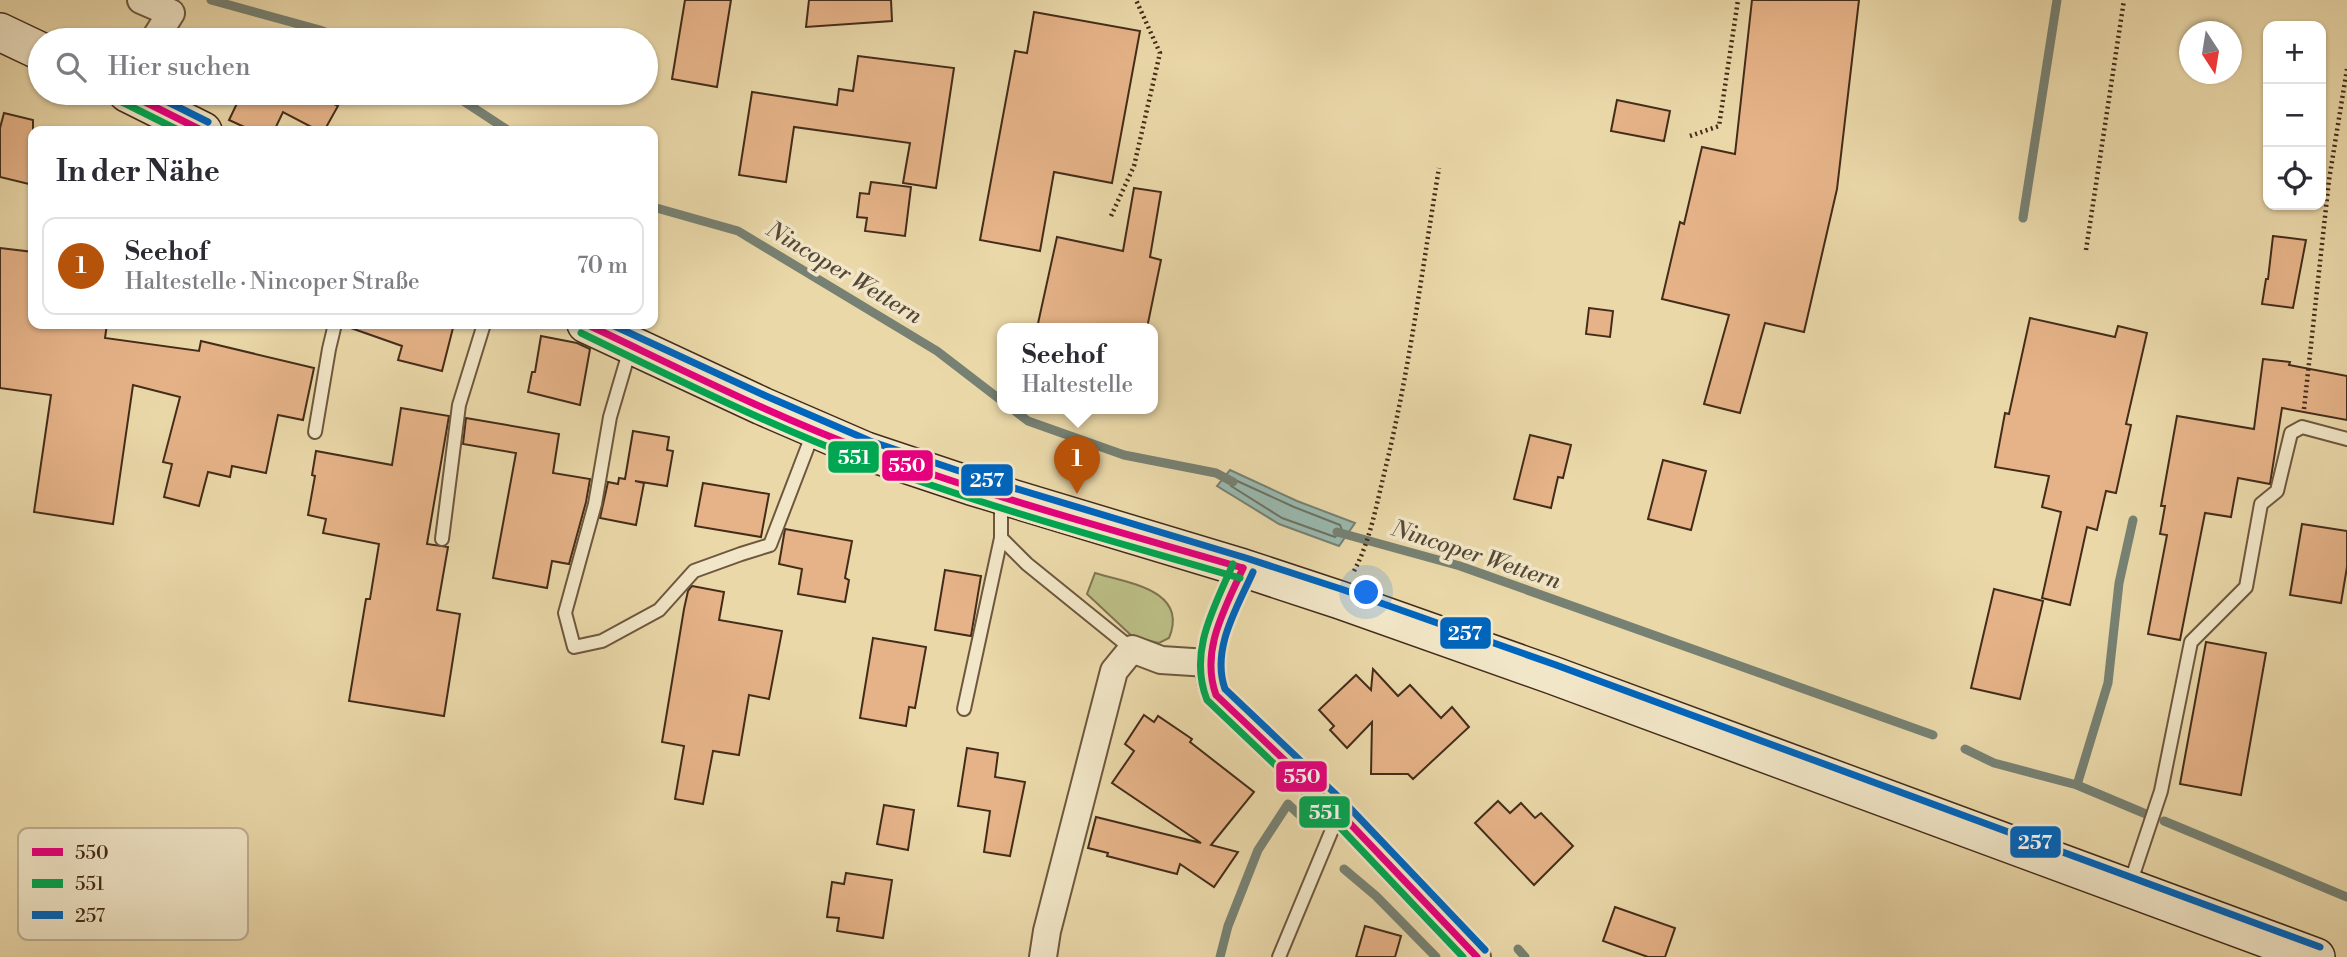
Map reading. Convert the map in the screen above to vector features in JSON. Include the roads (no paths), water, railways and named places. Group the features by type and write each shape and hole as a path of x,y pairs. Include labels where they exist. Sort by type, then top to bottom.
{"main road":[{"path":"0,32 28,45"},
{"path":"151,105 193,126"},
{"path":"597,329 866,451 1243,568 1552,675 2316,957"}],"street":[{"path":"141,0 171,13 162,28"},
{"path":"1243,568 1208,663 1211,685 1216,695 1339,812 1477,957"},
{"path":"1043,957 1047,931 1114,671 1132,649 1161,660 1208,663"}],"lane":[{"path":"315,432 334,329"},
{"path":"442,539 459,405 482,329"},
{"path":"631,345 610,416 595,504 565,613 574,647 602,641 659,610 694,571 770,545 815,429"},
{"path":"2129,888 2161,791 2191,642 2246,587 2261,504 2277,491 2291,433 2302,427 2347,439"},
{"path":"964,709 1001,538 1001,495"},
{"path":"1001,538 1027,564 1132,649"},
{"path":"1279,957 1339,812"}],"water":[{"path":"1230,470 1297,501 1355,523 1339,546 1279,524 1217,486"}],"waterway":[{"name":"Nincoper Wettern","path":"211,0 313,28"},
{"path":"2023,218 2057,0"},
{"name":"Nincoper Wettern","path":"469,105 501,126"},
{"name":"Nincoper Wettern","path":"658,208 738,231 937,351 997,397"},
{"name":"Nincoper Wettern","path":"1019,414 1028,421 1124,455 1216,473 1233,482"},
{"path":"2077,785 2108,683 2119,583 2133,520"},
{"name":"Nincoper Wettern","path":"1337,532 1460,566 1933,735"},
{"name":"Nincoper Wettern","path":"1965,749 1994,763 2077,785 2146,814"},
{"path":"1220,957 1228,926 1258,850 1288,804 1308,823"},
{"name":"Nincoper Wettern","path":"2164,821 2347,897"},
{"path":"1344,869 1376,896 1436,957"},
{"path":"1518,949 1525,957"}],"place":[{"name":"Seehof","path":"1077,494"}]}
